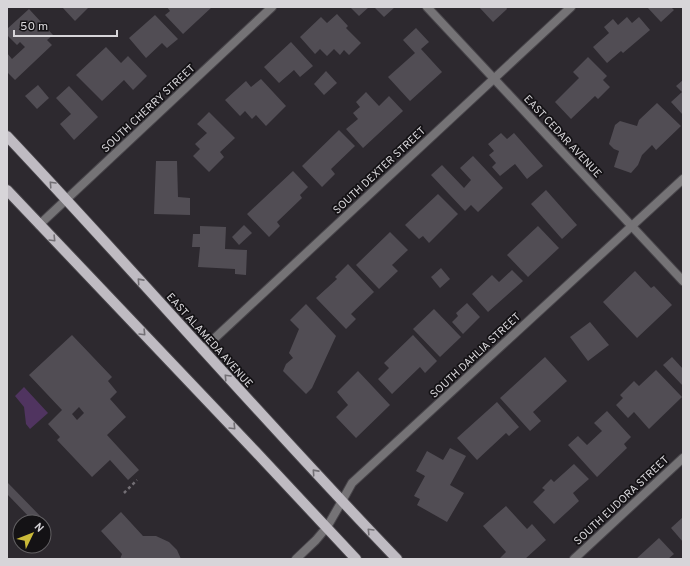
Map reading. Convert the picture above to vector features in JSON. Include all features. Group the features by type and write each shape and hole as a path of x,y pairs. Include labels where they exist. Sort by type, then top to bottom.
{"main road":[{"name":"EAST ALAMEDA AVENUE","path":"7,136 202,350 397,559"},
{"path":"7,190 356,559"}],"street":[{"name":"SOUTH CHERRY STREET","path":"39,224 272,7"},
{"name":"EAST CEDAR AVENUE","path":"427,7 683,281"},
{"name":"SOUTH DEXTER STREET","path":"202,350 571,7"},
{"name":"SOUTH DAHLIA STREET","path":"296,559 316,540 326,527 352,483 683,179"},
{"name":"SOUTH EUDORA STREET","path":"574,559 683,458"}],"path":[{"path":"124,493 137,480"}],"shaded area":[{"path":"24,387 48,413 30,429 26,424 24,407 15,396"}],"building":[{"path":"62,7 89,7 75,21"},
{"path":"167,7 212,7 183,34 165,15 170,11"},
{"path":"350,7 369,7 359,16"},
{"path":"374,7 395,7 384,17"},
{"path":"479,7 506,7 507,9 493,22"},
{"path":"647,7 671,7 674,10 661,22"},
{"path":"29,9 53,35 47,40 52,45 15,80 7,72 7,53 12,59 25,47 20,42 17,45 7,35 7,29"},
{"path":"337,14 348,26 346,28 361,43 349,55 344,50 340,55 334,49 327,56 320,49 315,54 300,37 321,17 327,23"},
{"path":"155,15 178,39 167,48 162,43 146,58 129,38"},
{"path":"627,17 632,23 639,17 650,30 623,53 621,51 607,63 593,47 609,33 604,27 613,19 618,25"},
{"path":"416,28 429,42 421,49 442,72 410,101 388,77 415,53 403,40"},
{"path":"291,42 313,66 300,77 294,70 279,83 264,67"},
{"path":"106,47 121,63 128,56 147,76 133,90 124,80 102,101 76,75"},
{"path":"588,57 607,76 603,80 610,87 598,99 595,96 571,119 555,102 579,78 573,72"},
{"path":"326,71 337,83 324,95 314,84"},
{"path":"261,79 286,106 266,126 256,115 252,119 245,111 240,116 225,100 246,81 251,87"},
{"path":"683,80 683,115 671,102 682,92 676,86"},
{"path":"38,85 49,98 37,109 25,96"},
{"path":"69,86 98,117 74,140 60,124 71,114 56,98"},
{"path":"366,92 379,106 389,96 403,111 363,148 346,129 358,119 353,113 360,107 356,102"},
{"path":"657,103 681,126 656,150 652,145 642,155 638,165 631,173 614,167 619,151 614,149 609,144 615,125 620,121 637,126 639,120"},
{"path":"209,112 235,138 220,152 224,157 209,172 193,156 200,149 195,144 207,133 197,124"},
{"path":"339,130 355,146 331,169 335,174 322,187 302,166"},
{"path":"501,133 507,139 514,133 543,166 527,179 515,164 500,176 492,167 496,163 489,155 494,151 488,144"},
{"path":"473,156 503,188 478,212 471,205 465,211 431,175 442,165 464,188 471,180 460,168"},
{"path":"156,161 177,161 178,197 190,198 190,215 154,214"},
{"path":"293,171 308,187 300,195 302,198 277,222 280,226 269,237 247,214"},
{"path":"546,190 577,225 562,239 531,204"},
{"path":"438,194 458,214 429,243 423,236 419,239 405,225"},
{"path":"244,225 252,233 239,245 232,237"},
{"path":"200,226 226,227 225,249 247,250 246,275 235,274 235,269 198,267 200,247 192,247 193,234 200,234"},
{"path":"538,226 559,248 528,277 507,255"},
{"path":"390,232 408,250 392,265 398,271 379,289 356,265"},
{"path":"348,264 374,292 351,314 356,319 346,329 316,298 337,279 335,277"},
{"path":"441,268 450,279 440,288 431,277"},
{"path":"512,270 523,281 488,312 472,294 492,275 499,282"},
{"path":"635,271 651,288 654,286 672,305 637,338 603,302"},
{"path":"467,303 480,317 463,334 452,322 458,316 456,313"},
{"path":"306,304 336,336 312,388 306,394 283,371 286,364 293,358 289,353 299,329 290,320"},
{"path":"434,309 461,337 440,357 413,329"},
{"path":"590,322 609,345 588,361 570,337"},
{"path":"72,335 112,377 108,381 117,392 110,399 126,417 107,435 139,470 128,480 110,460 92,477 57,440 60,437 48,424 62,410 29,375","holes":["79,407 84,413 77,420 72,414"]},
{"path":"413,335 437,361 425,373 420,367 392,394 378,379 389,368 384,363"},
{"path":"545,357 567,381 533,412 541,421 530,431 500,398"},
{"path":"672,357 683,369 683,386 663,365"},
{"path":"656,370 682,397 649,429 634,412 628,418 616,405 623,398 620,395 634,381 639,386"},
{"path":"358,371 390,405 356,438 336,417 348,405 337,392"},
{"path":"497,402 519,427 509,436 506,433 477,460 457,438"},
{"path":"607,411 631,437 624,444 627,448 597,477 568,445 578,436 587,445 602,431 594,423"},
{"path":"450,448 466,456 450,485 464,493 447,522 417,505 420,499 414,496 425,476 416,471 427,451 443,460"},
{"path":"574,464 589,479 573,493 579,501 554,524 533,502 545,490 542,488 551,479 554,482"},
{"path":"7,482 38,514 26,514 7,494"},
{"path":"506,506 527,529 532,524 546,540 525,559 499,559 506,552 483,526"},
{"path":"121,512 143,536 156,536 169,542 177,550 181,559 120,559 122,554 101,531"},
{"path":"683,517 683,542 671,528"},
{"path":"659,538 674,554 668,559 636,559"}]}
